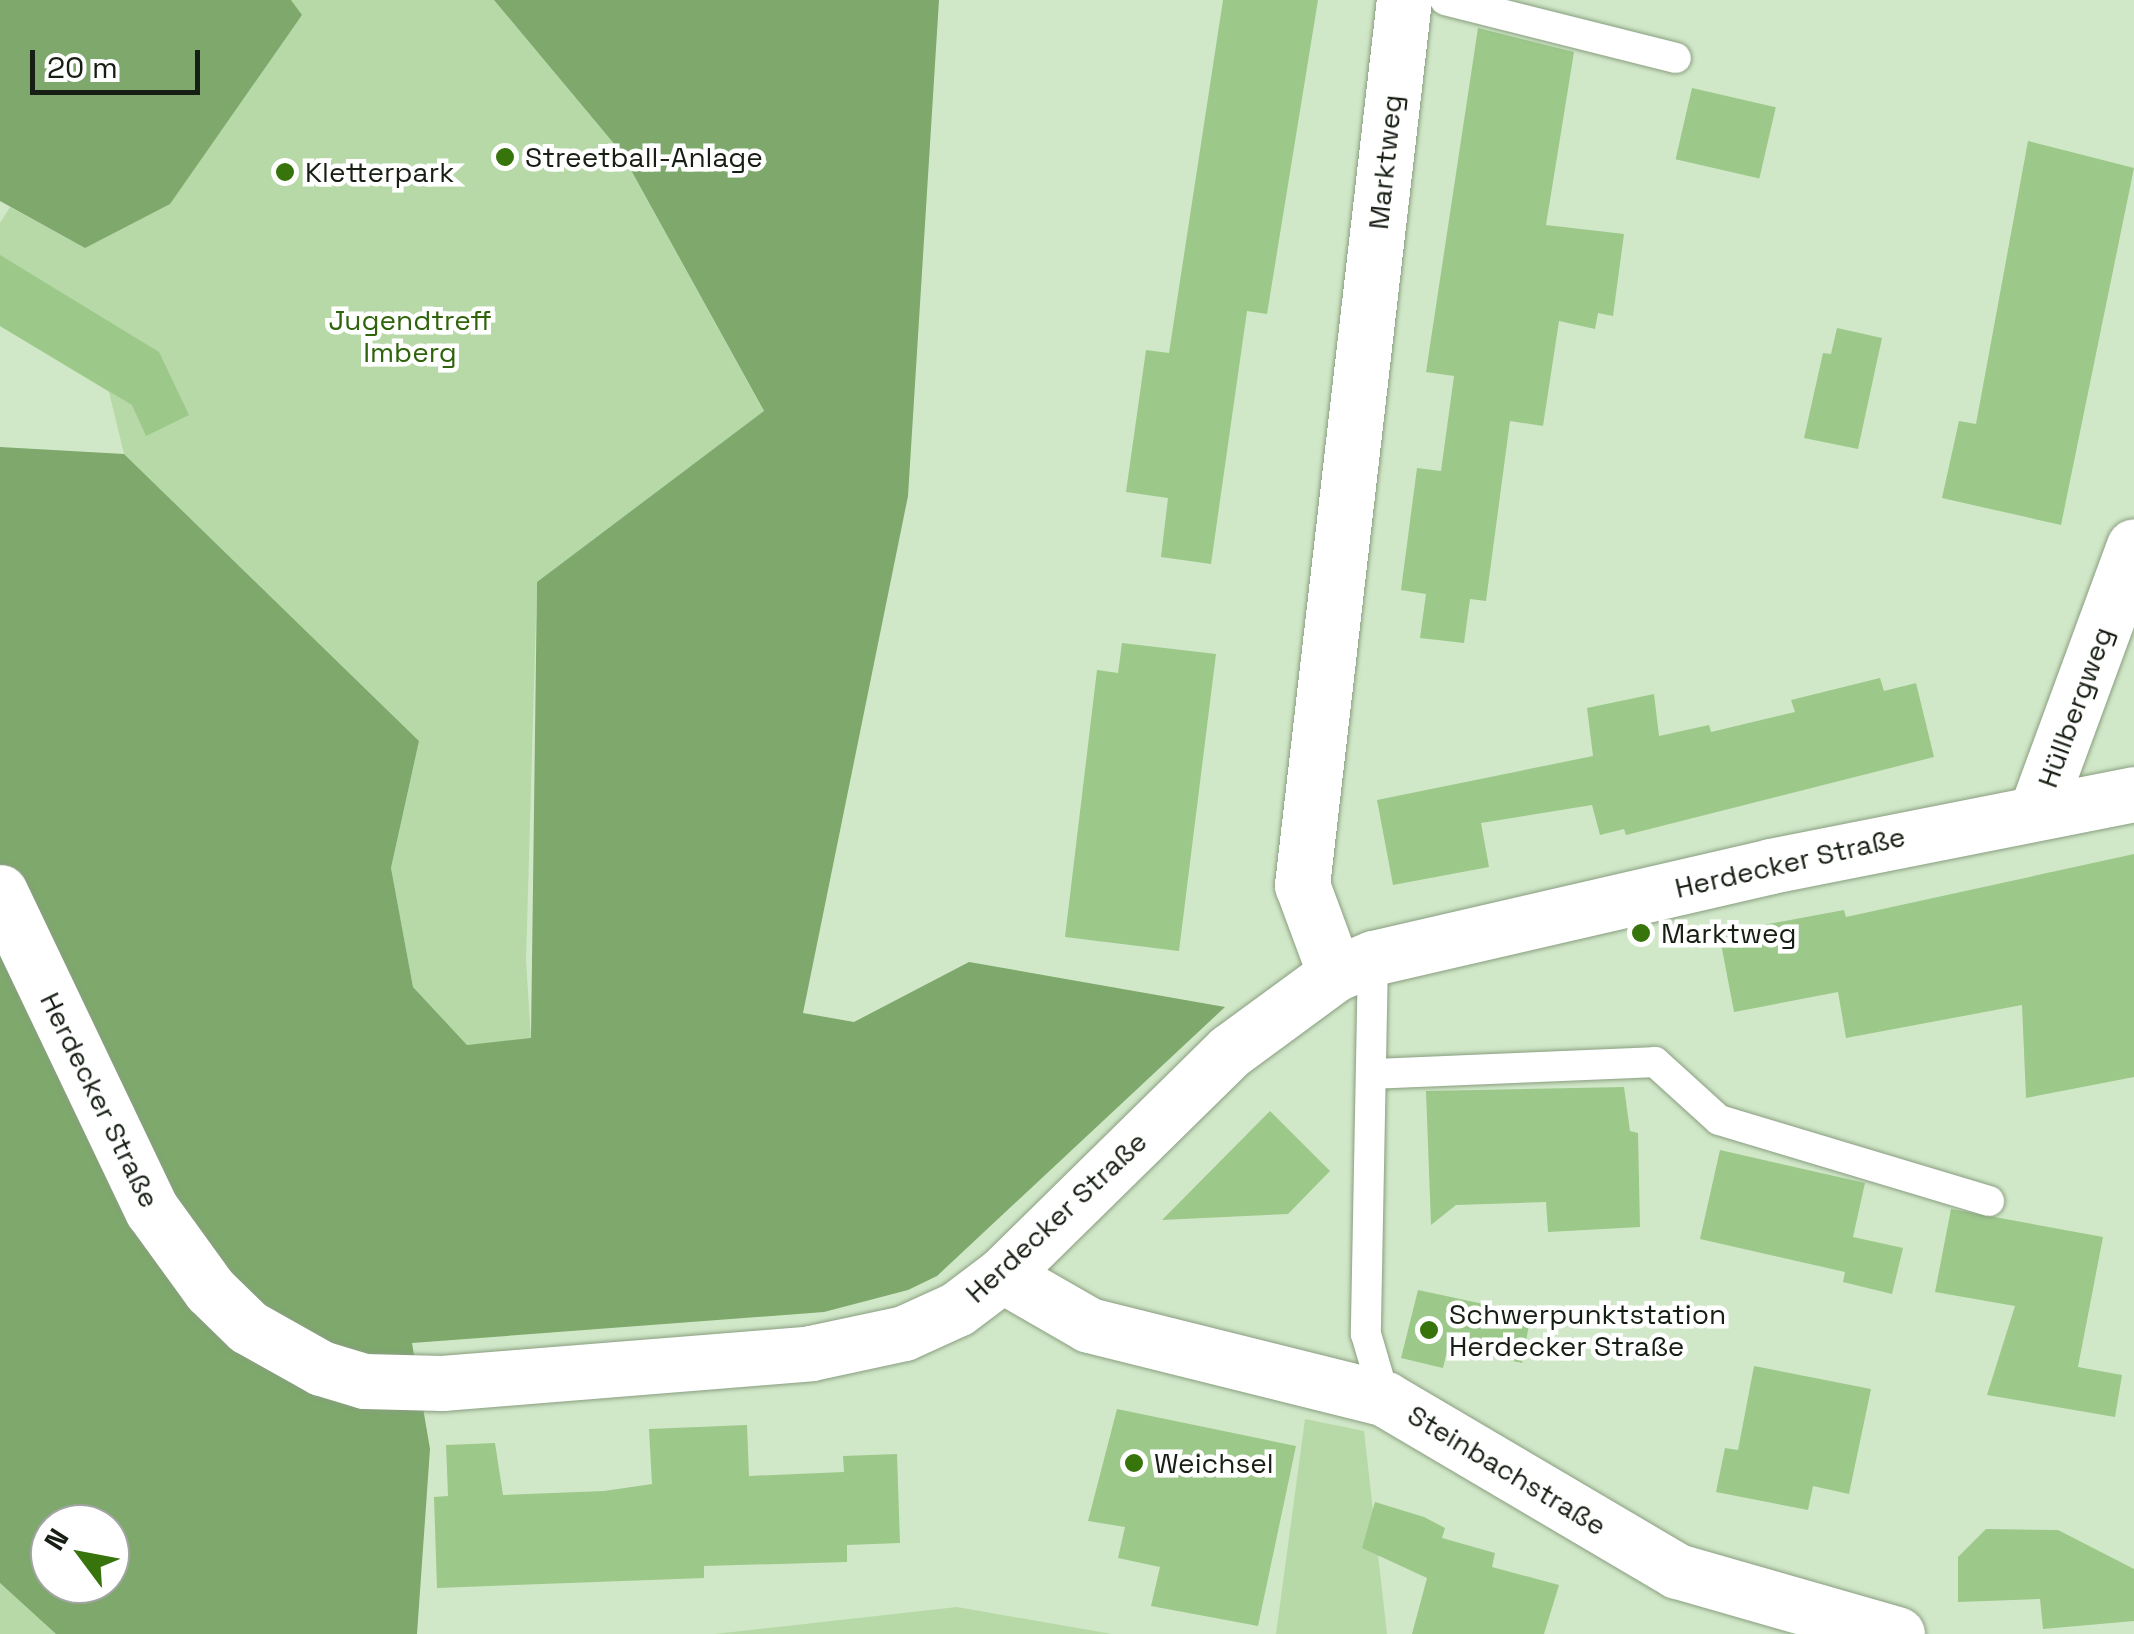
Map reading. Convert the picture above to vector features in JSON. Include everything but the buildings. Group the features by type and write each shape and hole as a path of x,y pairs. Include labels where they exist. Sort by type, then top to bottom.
{"street":[{"name":"Marktweg","path":"1354,966 1302,885 1404,0"},
{"name":"Hüllbergweg","path":"2036,812 2134,546"},
{"name":"Herdecker Straße","path":"0,892 152,1210 248,1328 320,1368 364,1381 442,1384 811,1354 933,1324 1002,1275 1230,1051 1354,966 2036,812 2134,794"},
{"name":"Steinbachstraße","path":"1002,1275 1089,1326 1385,1399 1677,1570 1897,1634"}],"lane":[{"path":"1445,0 1676,58"},
{"path":"1354,966 1372,1074 1366,1334 1385,1399"},
{"path":"1372,1074 1635,1052 1655,1062 1718,1120 1989,1201"}],"green space":[{"path":"0,0 291,0 302,15 170,204 85,248 0,201"},
{"name":"Jugendtreff Imberg","path":"291,0 494,0 621,152 764,412 537,582 526,960 531,1039 467,1045 413,987 391,868 419,741 124,454 109,392 0,326 0,223 10,207 85,248 302,16"},
{"path":"494,0 939,0 908,496 803,1013 854,1022 969,962 1225,1007 937,1276 908,1290 824,1312 412,1343 430,1449 417,1634 56,1634 0,1583 0,447 124,454 419,741 391,868 413,987 467,1045 531,1038 537,582 764,411 621,152"},
{"path":"1305,1419 1364,1431 1387,1634 1276,1634"},
{"path":"0,1583 56,1634 0,1634"},
{"path":"957,1607 1112,1634 714,1634"}],"place":[{"name":"Streetball-Anlage","path":"505,157"},
{"name":"Kletterpark","path":"285,172"},
{"name":"Marktweg","path":"1641,933"},
{"name":"Schwerpunktstation Herdecker Straße","path":"1429,1330"},
{"name":"Weichsel","path":"1134,1463"}]}
